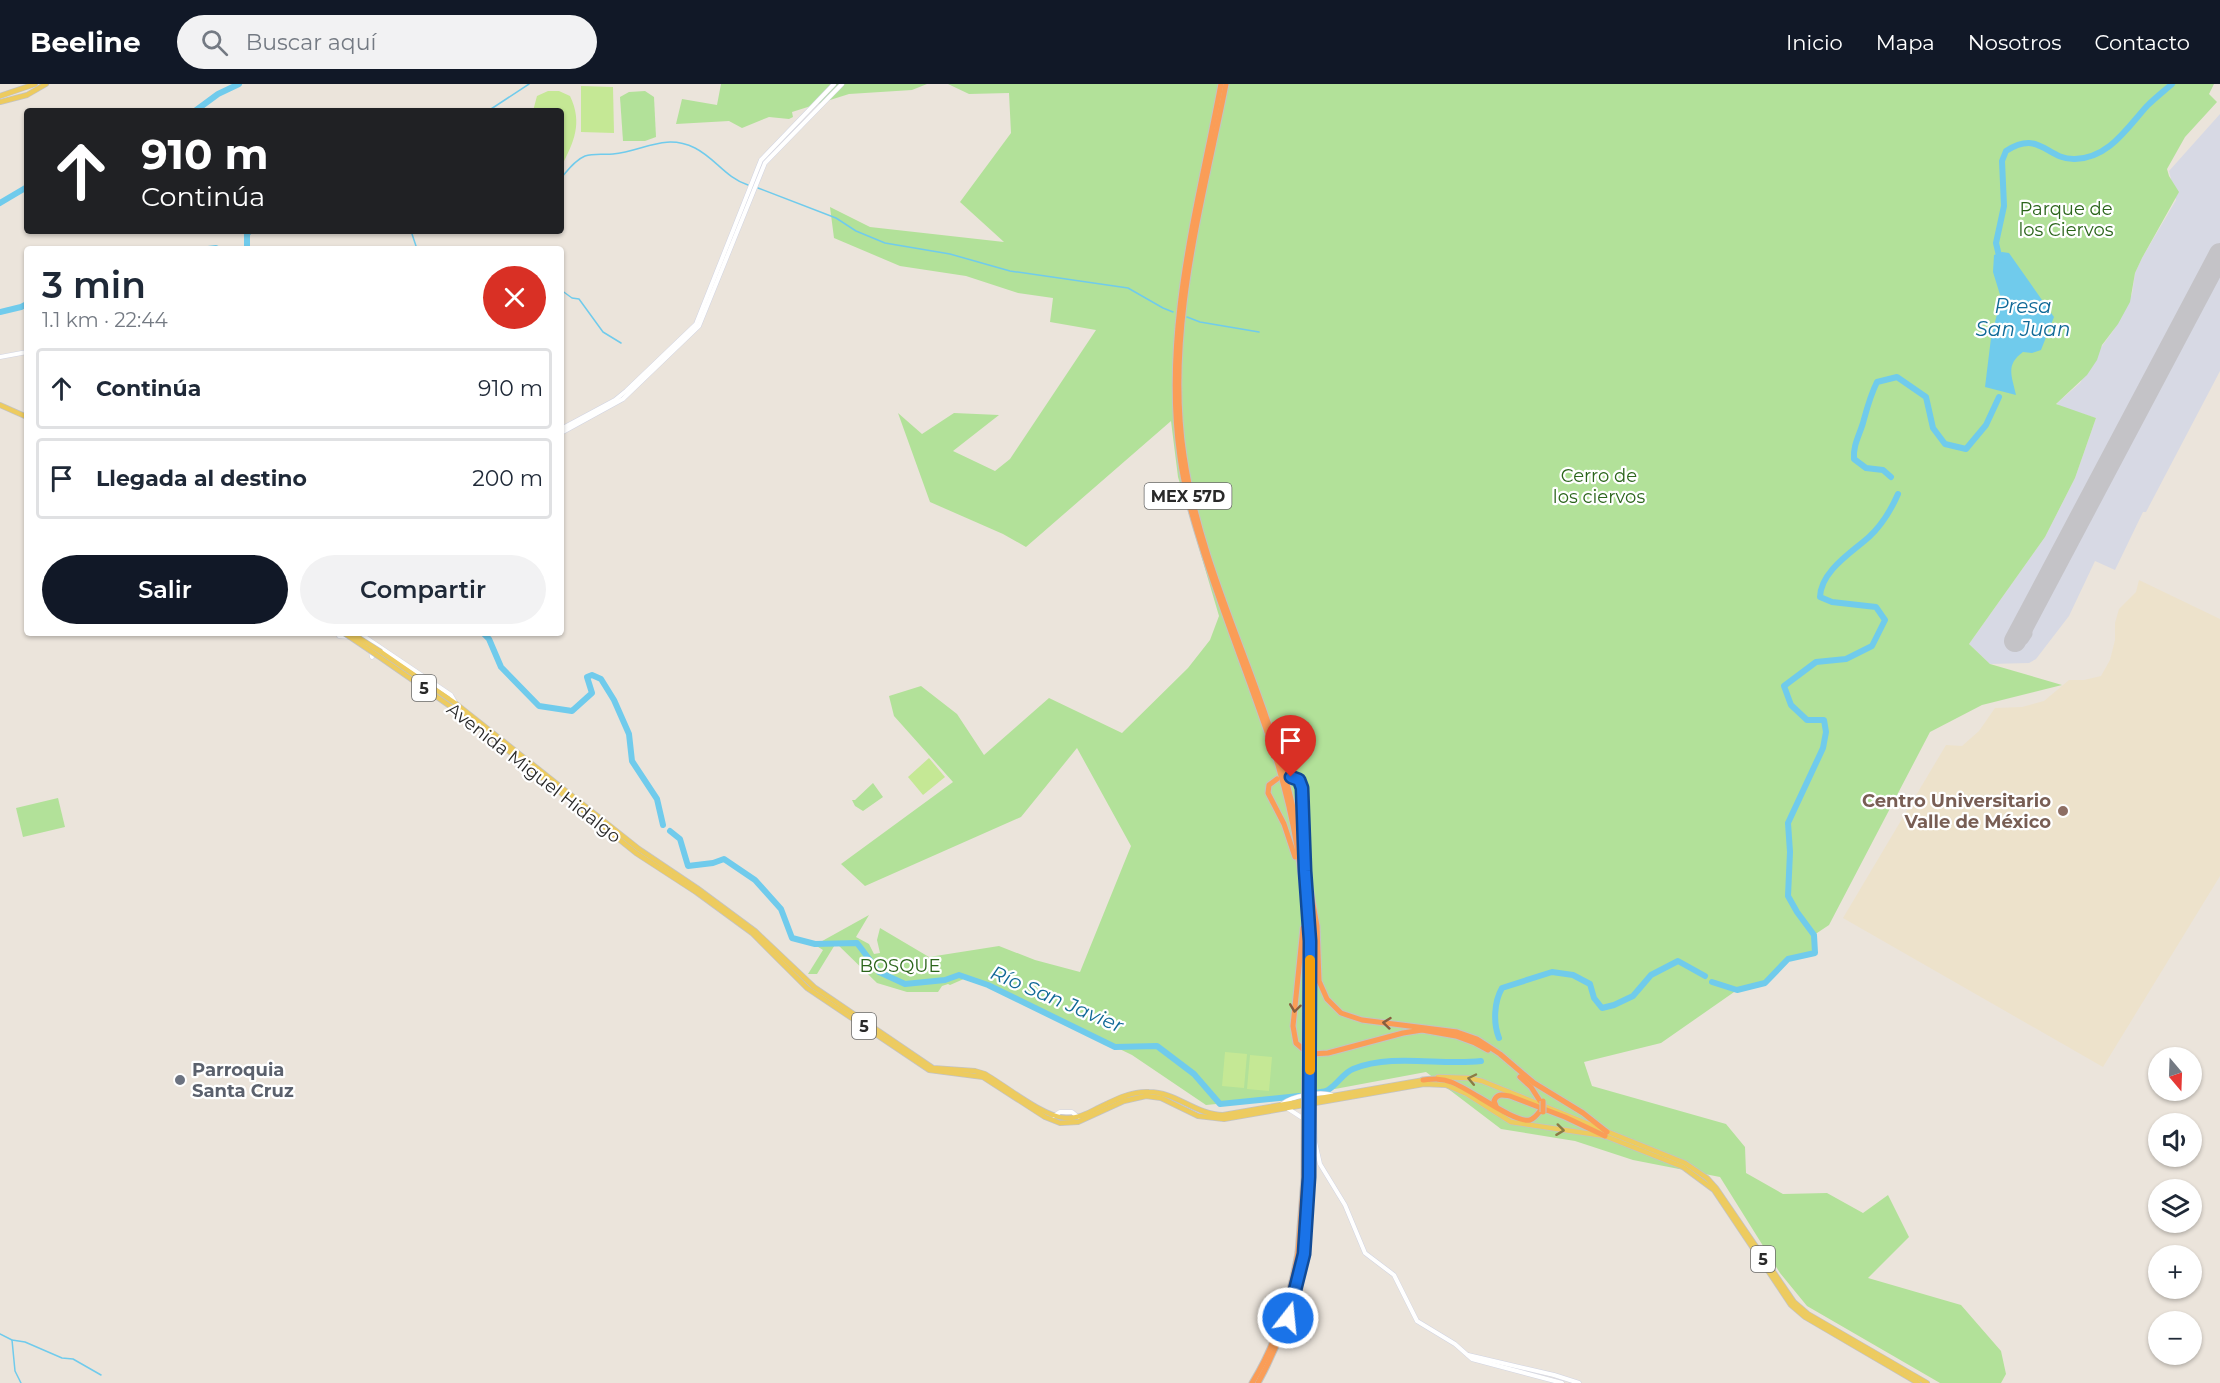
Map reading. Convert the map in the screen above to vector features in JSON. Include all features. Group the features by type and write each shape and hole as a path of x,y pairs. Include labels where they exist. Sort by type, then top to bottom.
{"highway":[{"name":"MEX 57D","path":"1223,84 1185,267 1178,314 1175,373 1180,459 1204,555 1278,768 1306,883 1310,941 1301,1253 1293,1305 1284,1331 1258,1383"},
{"name":"MEX 57D","path":"1223,84 1184,299 1179,374 1182,439 1192,495 1209,553 1283,767 1296,818 1302,872 1308,1023"},
{"path":"1291,777 1299,780 1302,788 1302,872"},
{"path":"1277,779 1269,785 1268,793 1284,824 1302,872"},
{"path":"1306,883 1310,889 1315,909 1319,981 1322,991 1341,1013 1362,1020 1457,1032 1477,1039 1500,1054 1534,1083 1583,1113 1606,1134"},
{"path":"1304,908 1293,1026 1293,1035 1303,1049 1311,1054 1328,1053 1415,1031 1445,1034 1475,1043 1488,1050 1531,1087 1541,1101"},
{"path":"1424,1080 1448,1080 1472,1091 1509,1115 1524,1120 1531,1119 1542,1112"},
{"path":"1524,1125 1536,1120 1542,1112 1541,1101 1534,1083"},
{"path":"1497,1107 1494,1101 1497,1096 1501,1094 1510,1096 1606,1134"},
{"name":"MEX 57D","path":"1252,1383 1270,1352 1279,1330 1301,1253"}],"main road":[{"path":"0,96 35,84"},
{"path":"0,102 27,95 46,84"},
{"path":"564,429 621,395 696,324 762,160 834,84"},
{"path":"564,429 623,399 699,326 765,162 842,84"},
{"path":"0,357 24,353"},
{"path":"0,405 24,416"},
{"name":"Avenida Miguel Hidalgo","path":"343,636 380,652 470,720 636,853 697,890"},
{"name":"Avenida Miguel Hidalgo","path":"356,636 455,703 639,849 697,890"},
{"path":"358,636 360,649"},
{"path":"363,636 372,641"},
{"path":"369,636 380,652"},
{"path":"372,657 372,648 380,652"},
{"name":"5","path":"697,890 752,933 807,988 928,1070 983,1077 1052,1121 1074,1123 1124,1101 1146,1096 1161,1098 1198,1116 1215,1119 1287,1108 1332,1096 1424,1080 1455,1077 1482,1081 1683,1167 1710,1185 1791,1305 1805,1317 1918,1383"},
{"name":"5","path":"697,890 765,939 810,984 920,1060 938,1069 975,1071 985,1074 1054,1116 1066,1119 1078,1117 1123,1096 1139,1092 1163,1094 1199,1111 1215,1115 1424,1084 1439,1084 1467,1094 1511,1122 1606,1134 1685,1163 1707,1178 1716,1188 1794,1302 1808,1314 1927,1383"},
{"path":"1281,1105 1291,1099 1325,1094 1332,1096"},
{"path":"1314,1101 1314,1135 1320,1164 1345,1205 1365,1253 1394,1275 1417,1321 1448,1339 1472,1359 1562,1383"},
{"path":"1287,1108 1304,1118 1314,1135"},
{"path":"1467,1355 1579,1383"}],"shaded area":[{"path":"2220,114 2220,371 2146,512 2143,512 2115,570 2095,561 2069,616 2036,659 2029,663 1990,664 1969,644 2045,537 2075,478 2096,418 2058,406 2057,403 2080,383 2113,331 2132,294 2135,273 2142,258 2176,200 2169,171"},
{"name":"Centro Universitario Valle de México","path":"2139,580 2220,619 2220,876 2103,1067 1843,918 1946,745 1962,746 1979,731 1995,708 2022,707 2044,701 2069,680 2084,680 2101,676 2110,660 2119,609 2136,592"}],"green space":[{"path":"721,84 927,84 912,90 849,94 792,112 793,117 789,119 769,117 742,128 729,121 676,124 682,99 717,105"},
{"name":"Cerro de los ciervos","path":"948,84 2214,84 2209,94 2217,102 2185,137 2167,169 2179,192 2135,273 2130,302 2118,324 2102,345 2097,360 2087,375 2056,404 2096,418 2075,478 2045,537 1969,644 1990,664 2062,685 1982,705 1930,732 1829,925 1814,935 1815,953 1788,959 1765,983 1737,990 1661,1043 1584,1062 1592,1086 1726,1124 1745,1147 1746,1173 1783,1194 1827,1193 1863,1213 1888,1195 1909,1237 1868,1278 1961,1305 2001,1351 2006,1374 2001,1383 1940,1383 1807,1306 1780,1273 1720,1177 1633,1160 1575,1141 1501,1129 1426,1072 1292,1097 1206,1105 1132,1055 988,985 965,977 950,985 942,986 938,992 907,992 877,983 836,943 817,974 808,974 823,950 815,945 869,915 856,937 869,944 874,954 880,953 877,940 880,928 929,957 999,946 1035,960 1080,972 1131,846 1077,748 1021,817 865,886 841,864 953,782 894,716 889,696 921,686 957,714 984,755 1049,698 1122,733 1188,668 1210,640 1219,616 1178,477 1171,421 1026,547 1003,534 930,502 898,413 922,434 954,413 999,415 953,451 995,471 1010,459 1096,330 1050,322 1053,298 1018,293 966,276 900,266 834,238 830,207 870,227 1004,242 960,202 1011,133 1009,93 969,94"},
{"path":"581,86 613,87 614,133 581,132"},
{"path":"548,91 559,91 570,96 576,115 576,124 573,141 564,161 564,108 534,108 537,96"},
{"path":"645,91 654,97 656,137 645,141 623,141 620,97 629,92"},
{"path":"929,758 945,777 923,795 908,777"},
{"path":"873,783 883,797 863,811 855,806 852,800 855,800"},
{"path":"58,798 65,827 23,837 16,808"},
{"path":"1225,1052 1247,1054 1244,1088 1222,1086"},
{"path":"1250,1055 1272,1057 1269,1091 1247,1089"}],"water":[{"name":"Presa San Juan","path":"2002,252 2009,253 2054,317 2041,350 2032,353 2023,352 2012,366 2016,395 1985,387 1991,338 2001,298 1993,272 1994,255"}],"waterway":[{"path":"199,108 218,94 239,84"},
{"path":"493,108 529,84"},
{"name":"Río San Javier","path":"2000,260 1996,243 2004,206 2002,161 2006,151 2027,143 2036,144 2065,158 2075,159 2098,153 2116,140 2147,106 2172,84"},
{"path":"564,175 585,156 624,152 654,144 673,142 695,148 733,178 748,185"},
{"path":"758,188 836,218 856,231 885,243 950,254 1010,271 1128,288 1173,312"},
{"path":"0,203 24,189"},
{"path":"247,234 247,246"},
{"path":"412,234 416,246"},
{"path":"564,292 572,298 579,299 603,332 621,343"},
{"path":"0,312 24,306"},
{"path":"1187,317 1200,322 1259,332"},
{"name":"Río San Javier","path":"1891,477 1883,470 1866,468 1854,459 1854,449 1877,382 1897,377 1926,397 1933,428 1945,444 1966,449 1986,425 1999,397"},
{"name":"Río San Javier","path":"1712,982 1737,990 1765,983 1788,959 1815,953 1814,935 1788,896 1790,852 1788,823 1823,748 1826,732 1824,720 1807,720 1791,705 1784,686 1816,662 1846,659 1872,646 1885,620 1876,607 1832,602 1820,597 1831,571 1878,527 1898,494"},
{"name":"Río San Javier","path":"486,636 501,667 539,706 572,711 592,693 587,677 592,675 601,679 614,700 629,734 632,761 657,799 663,825"},
{"name":"Río San Javier","path":"670,831 680,839 688,866 713,863 724,859 755,880 781,909 792,938 815,944 857,943 879,972 905,984 945,980 959,975 988,985 1115,1047 1157,1046 1194,1074 1220,1104 1299,1096"},
{"name":"Río San Javier","path":"1499,1038 1495,1013 1502,988 1552,972 1573,975 1590,984 1594,998 1602,1008 1633,996 1651,975 1678,961 1705,976"},
{"name":"Río San Javier","path":"1315,1093 1328,1090 1349,1071 1368,1064 1400,1061 1481,1061"},
{"path":"0,1334 62,1358 73,1359 101,1375"},
{"path":"12,1340 15,1371 21,1383"}],"taxiway":[{"path":"2211,272 2220,265"},
{"path":"2022,628 2016,636 2024,640 2028,634 2029,615"}],"runway":[{"path":"2015,641 2220,254"}],"slow traffic":[{"path":"1310,960 1310,1070"}],"place":[{"name":"Centro Universitario Valle de México","path":"2063,811"},
{"name":"Parroquia Santa Cruz","path":"180,1080"}],"route":[{"path":"1288,1318 1304,1254 1310,1125 1310,922 1305,871 1302,788 1299,780 1291,777"}],"park label":[{"name":"Parque de los Ciervos","path":"2066,219"},
{"name":"BOSQUE","path":"900,966"}]}
